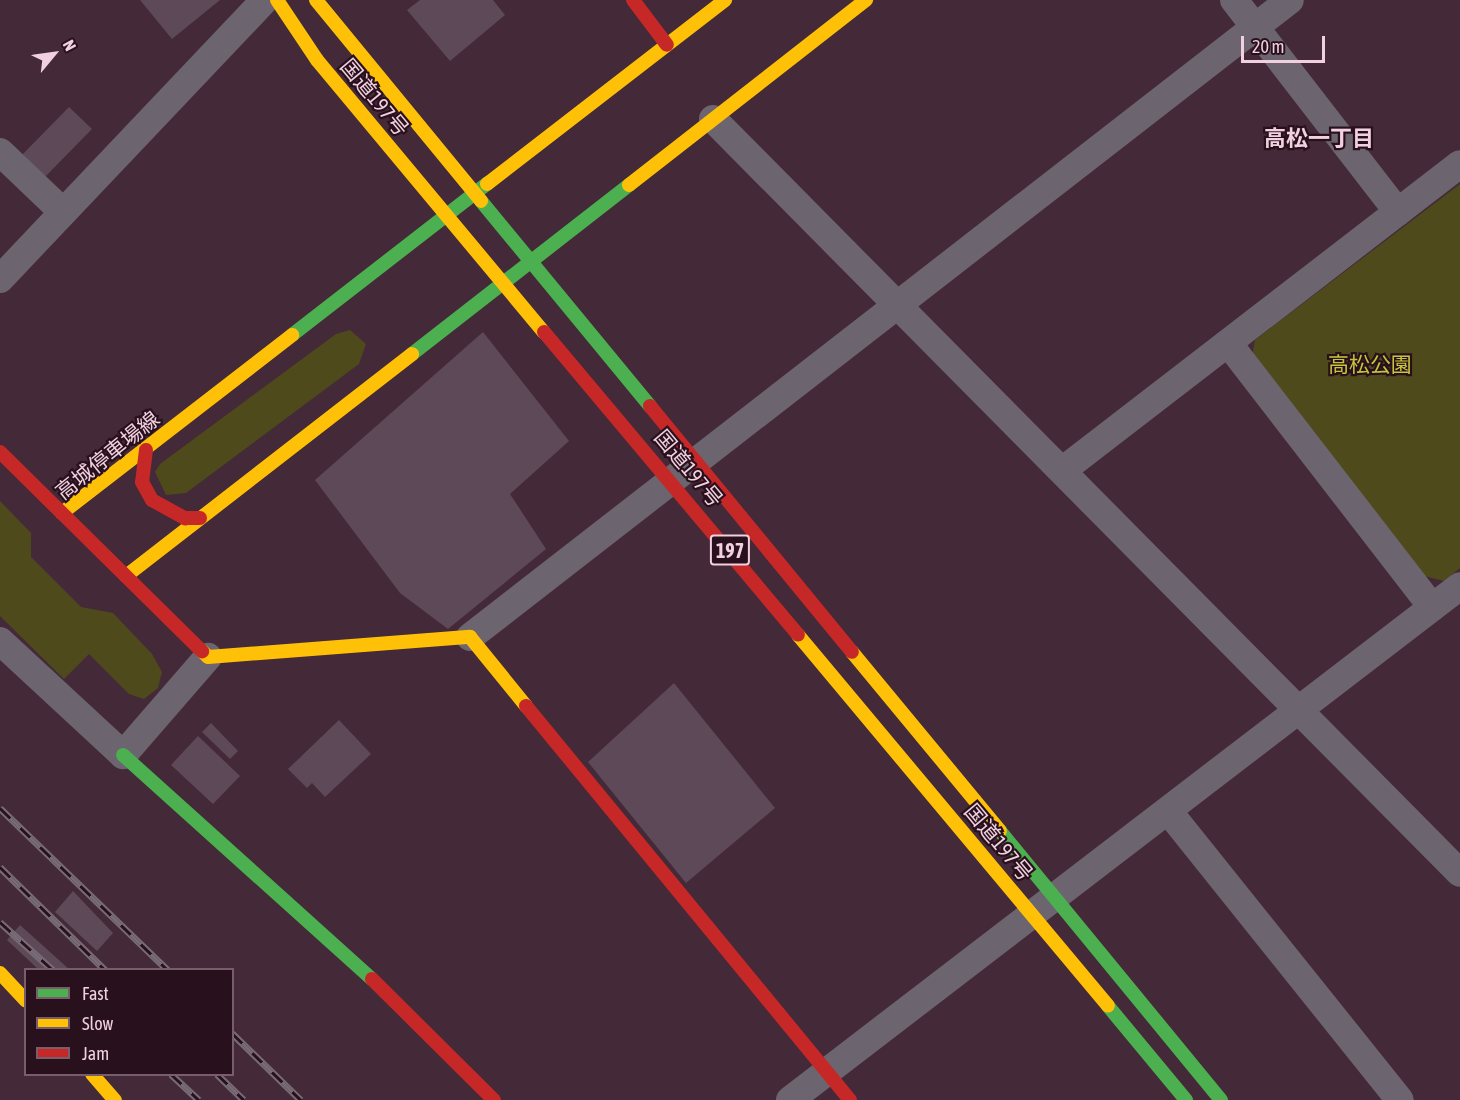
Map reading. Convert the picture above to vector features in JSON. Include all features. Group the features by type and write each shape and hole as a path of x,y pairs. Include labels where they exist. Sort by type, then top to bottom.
{"main road":[{"name":"国道197号","path":"277,0 317,60 447,215 506,280 1186,1100"},
{"name":"国道197号","path":"316,0 478,192 530,260 695,463 1058,898 1221,1100"},
{"path":"633,0 667,45"},
{"name":"高城停車場線","path":"207,657 62,513 725,0"},
{"path":"126,576 866,0"},
{"path":"146,450 142,483 152,500 185,518 200,518"},
{"path":"0,452 62,513"},
{"path":"207,657 470,637 849,1100"},
{"path":"123,755 374,980 494,1100"},
{"path":"0,973 24,999"},
{"path":"94,1076 115,1100"}],"street":[{"path":"0,279 265,0"},
{"path":"1234,0 1398,212"},
{"path":"470,637 899,306 982,235 1290,0"},
{"path":"713,119 1460,873"},
{"path":"0,152 63,212"},
{"path":"1063,470 1460,164"},
{"path":"1228,343 1432,607"},
{"path":"790,1100 1031,913 1058,898 1460,586"},
{"path":"0,641 123,755 207,657"},
{"path":"1170,812 1400,1100"}],"green space":[{"name":"高松公園","path":"1460,184 1460,568 1444,581 1424,576 1252,356 1255,340"},
{"path":"350,330 366,344 359,364 186,493 166,495 155,472 160,464 336,334"},
{"path":"0,501 31,533 31,557 81,607 113,613 152,654 162,672 158,688 144,699 129,694 89,654 64,679 0,616"}],"building":[{"path":"140,0 220,0 172,39"},
{"path":"420,0 493,0 505,15 450,61 407,10"},
{"path":"69,107 92,129 41,181 18,159"},
{"path":"483,332 569,441 510,494 546,549 448,629 400,593 315,480"},
{"path":"674,683 775,808 686,883 588,762"},
{"path":"339,720 371,754 325,797 312,783 307,788 288,769"},
{"path":"211,723 238,751 230,759 202,732"},
{"path":"198,736 240,776 213,804 171,765"},
{"path":"73,891 113,933 97,951 55,912"},
{"path":"20,925 68,968 37,968 7,940"}],"railway":[{"path":"0,808 166,968"},
{"path":"0,867 103,968"},
{"path":"0,922 51,968"},
{"path":"234,1035 301,1100"},
{"path":"173,1076 199,1100"},
{"path":"219,1076 244,1100"}],"traffic: fast":[{"path":"292,335 487,184"},
{"path":"412,354 629,185"},
{"path":"481,201 650,406"},
{"path":"123,755 372,979"},
{"path":"1000,831 1221,1100"},
{"path":"1108,1006 1186,1100"}],"traffic: slow":[{"path":"277,0 317,60 544,332"},
{"path":"316,0 481,201"},
{"path":"487,184 725,0"},
{"path":"629,185 866,0"},
{"path":"62,513 292,335"},
{"path":"126,576 412,354"},
{"path":"798,635 1108,1006"},
{"path":"202,651 208,657 470,637 526,706"},
{"path":"852,652 1000,831"},
{"path":"0,973 24,999"},
{"path":"94,1076 115,1100"}],"traffic: jam":[{"path":"633,0 667,45"},
{"path":"544,332 798,635"},
{"path":"650,406 852,652"},
{"path":"146,450 142,482 152,500 185,518 200,518"},
{"path":"0,452 202,651"},
{"path":"526,706 850,1100"},
{"path":"372,979 494,1100"}],"district":[{"name":"高松一丁目","path":"1319,139"}]}
